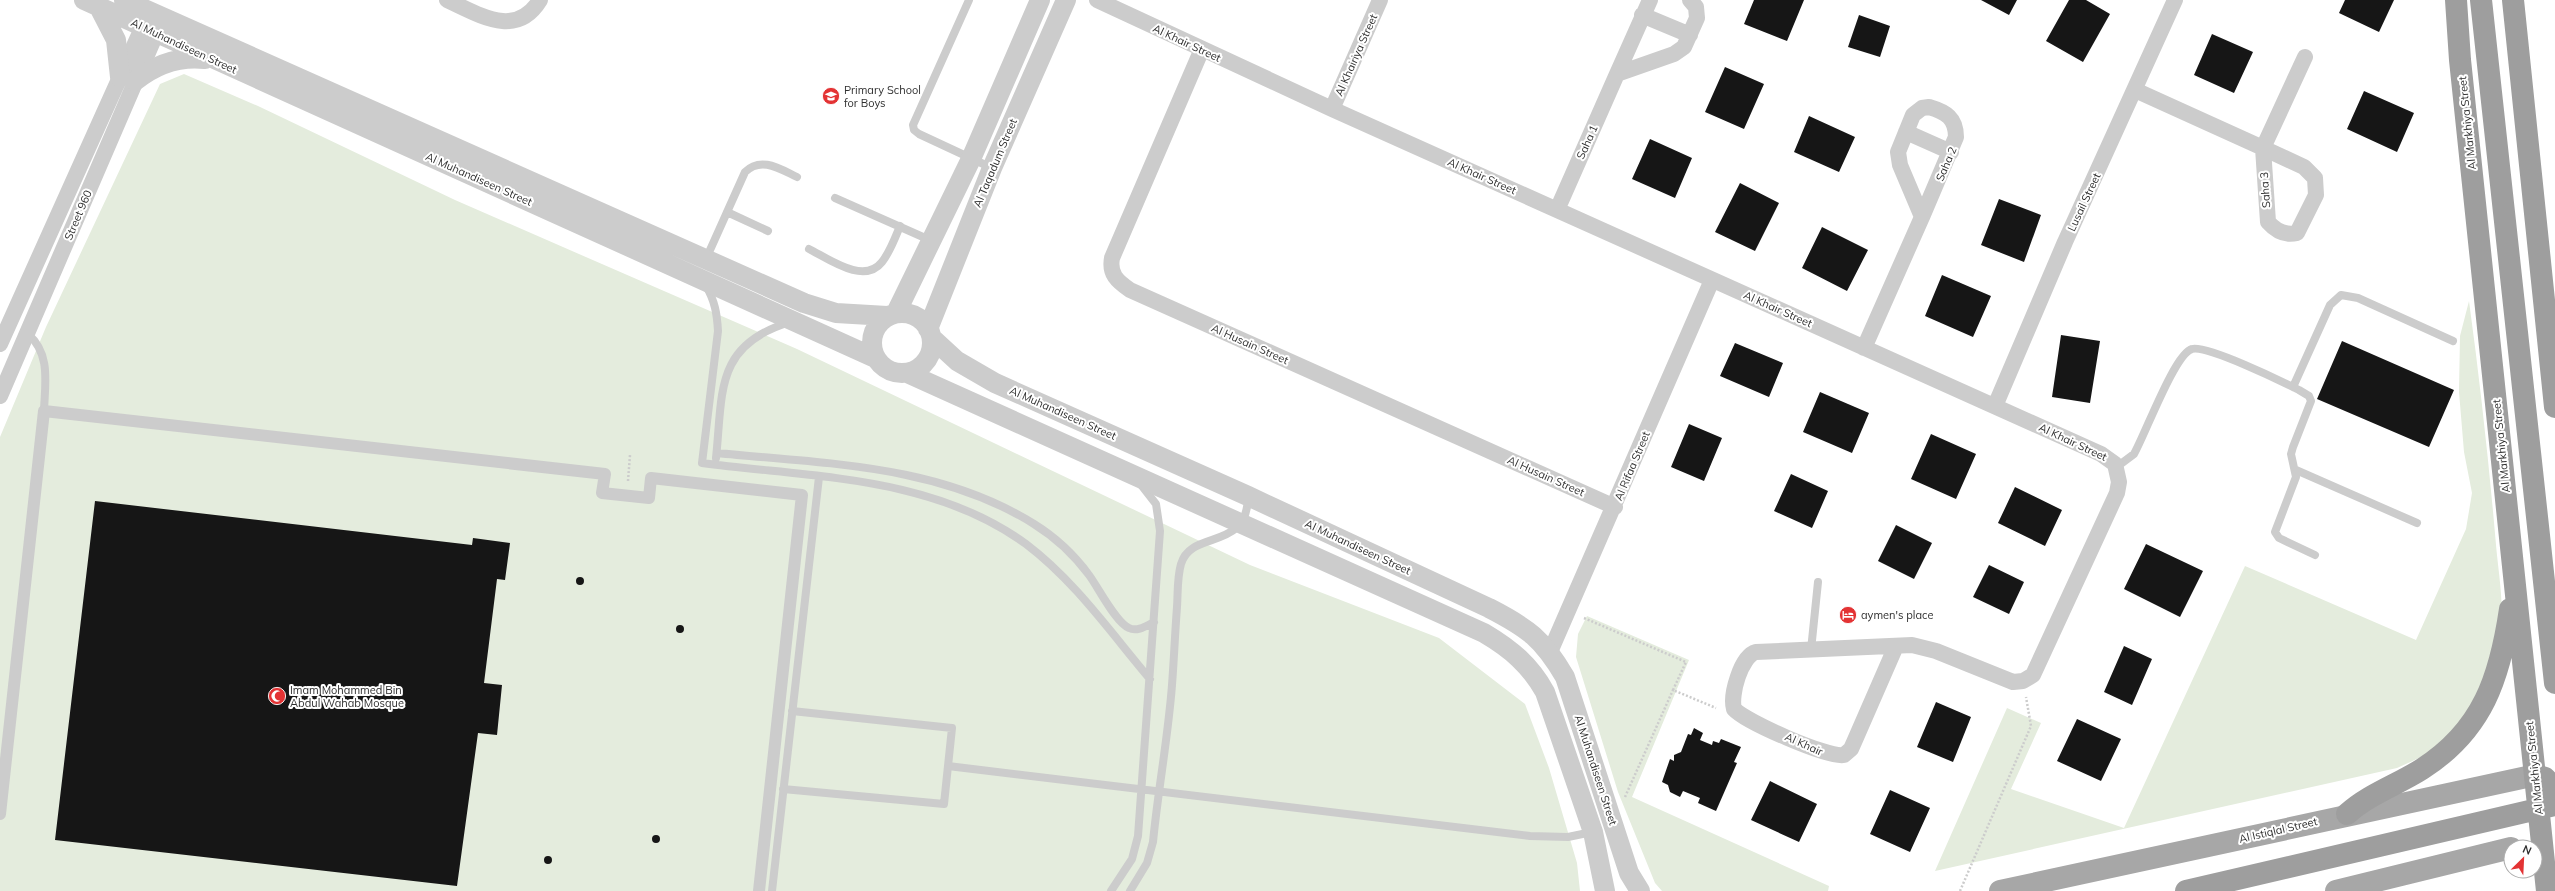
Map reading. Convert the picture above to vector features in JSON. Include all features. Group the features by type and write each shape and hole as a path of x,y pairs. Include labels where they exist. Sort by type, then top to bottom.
{"highway":[{"name":"Al Markhiya Street","path":"2456,0 2462,76 2515,578 2550,812 2546,891"},
{"path":"2481,0 2555,683"},
{"path":"2513,0 2555,407"},
{"path":"2347,814 2377,792 2422,769 2456,740 2474,719 2487,699 2498,673 2504,650 2515,578"},
{"path":"2545,773 2546,778 2555,788"},
{"path":"2186,891 2550,812"}],"main road":[{"name":"Al Istiqlal Street","path":"2000,891 2154,859 2347,814 2545,773"},
{"path":"2336,891 2503,850"}],"street":[{"name":"Al Muhandiseen Street","path":"124,0 149,24 219,63 701,279 792,322 875,358"},
{"path":"447,0 488,19 509,22 522,19 534,10 540,0"},
{"name":"Al Taqadum Street","path":"891,315 933,241 971,159 1040,0"},
{"name":"Al Taqadum Street","path":"930,333 992,168 1066,0"},
{"name":"Al Khair Street","path":"1097,0 1332,109 2101,454 2115,464 2119,482 2117,493 2039,665 2033,675 2023,681"},
{"name":"Al Khairiya Street","path":"1332,109 1380,0"},
{"name":"Saha 1","path":"1557,210 1642,15 1650,0"},
{"path":"1617,74 1674,54 1684,47 1698,13 1690,0"},
{"name":"Lusail Street","path":"1995,406 2065,242 2176,0"},
{"name":"Al Muhandiseen Street","path":"92,4 149,24 706,259 820,310 891,315"},
{"path":"92,4 116,40 128,79 174,60 189,58 219,63"},
{"path":"1642,15 1690,35"},
{"name":"Street 960","path":"0,396 28,334 149,24"},
{"name":"Al Husain Street","path":"1202,50 1112,258 1110,267 1119,283 1130,290 1615,507"},
{"name":"Saha 3","path":"2136,90 2263,148 2304,167 2315,178 2316,194 2297,233 2289,235 2280,231 2268,222 2263,148 2305,57"},
{"name":"Street 960","path":"0,344 128,79"},
{"name":"Saha 2","path":"1864,348 1951,152 1956,137 1956,127 1949,116 1929,107 1922,108 1914,115 1900,145 1898,159 1922,217"},
{"path":"1906,132 1951,152"},
{"name":"Al Rifaa Street","path":"1550,652 1615,507 1712,280"},
{"path":"891,315 915,315 930,333 930,356 924,364 907,373 888,371 875,358 871,339 874,330 891,315"},
{"name":"Al Muhandiseen Street","path":"930,333 957,361 995,383 1248,496 1490,608 1517,622 1533,634 1550,652 1565,677 1629,873 1640,891"},
{"name":"Al Muhandiseen Street","path":"907,373 1240,525 1484,633 1522,658 1536,674 1545,692 1593,832 1605,891"},
{"path":"0,814 44,411 604,474 602,493 649,498 651,478 802,495 759,891"},
{"path":"1734,709 1732,693 1745,661 1750,654 1896,646 1923,647 2001,678 2013,682 2023,681"},
{"name":"Al Khair","path":"1734,709 1746,719 1828,755 1844,755 1851,749 1856,740 1896,646"}],"lane":[{"path":"969,0 913,125 914,130 919,134 992,168"},
{"path":"706,259 745,172 750,167 763,163 797,177"},
{"path":"835,198 933,241"},
{"path":"727,212 768,231"},
{"path":"810,250 858,272 871,271 883,262 900,226"},
{"path":"701,279 712,296 717,314 718,331 702,463 877,484 917,493 954,504 996,525 1026,545 1071,586 1150,679"},
{"path":"2293,387 2330,305 2340,295 2349,295 2358,298 2453,341"},
{"path":"716,465 724,384 730,365 742,348 752,340 770,328 792,322"},
{"path":"28,334 44,356 46,370 44,411"},
{"path":"2115,464 2126,460 2134,454 2174,369 2184,353 2191,349 2210,351 2305,392 2311,401 2292,447 2291,454 2296,470 2294,485 2275,532 2278,538 2315,555"},
{"path":"717,454 911,475 941,482 976,495 1011,511 1052,537 1089,575 1124,626 1137,629 1154,622"},
{"path":"2296,470 2417,523"},
{"path":"1111,891 1135,850 1143,790 1160,521 1156,504 1131,475"},
{"path":"772,891 819,477"},
{"path":"1130,891 1151,852 1172,688 1178,587 1182,562 1195,546 1220,538 1240,525 1248,506 1248,496"},
{"path":"1811,650 1818,582"},
{"path":"783,789 944,804 952,728 792,711"},
{"path":"948,766 1530,836 1568,838 1593,832"}],"path":[{"path":"629,475 630,454"},
{"path":"1568,611 1686,662 1627,793 1612,820"},
{"path":"1960,891 2031,726 2023,681"},
{"path":"1673,690 1716,708 1734,709"}],"green space":[{"path":"184,74 258,106 455,200 797,349 1250,565 1439,638 1525,704 1549,768 1577,863 1580,891 0,891 0,437 46,327 160,84"},
{"path":"2469,301 2481,392 2502,612 2500,632 2491,666 2476,700 2456,730 2444,742 2430,752 2397,768 1935,871 2007,708 2041,723 2011,789 2124,828 2245,566 2416,640 2466,529 2472,493 2464,452 2459,392 2460,336"},
{"path":"1587,616 1689,660 1632,797 1829,886 1828,891 1662,891 1655,883 1618,792 1576,657 1578,634"}],"building":[{"path":"1754,0 1804,0 1787,41 1744,24"},
{"path":"1981,0 2017,0 2009,15"},
{"path":"2069,0 2086,0 2110,14 2083,62 2046,41"},
{"path":"2345,0 2394,0 2379,32 2339,13"},
{"path":"1859,15 1890,26 1880,57 1848,47"},
{"path":"2212,34 2253,52 2234,93 2194,75"},
{"path":"1725,67 1764,84 1744,129 1705,112"},
{"path":"2364,91 2414,113 2397,152 2347,129"},
{"path":"1809,116 1855,137 1839,172 1794,152"},
{"path":"1650,139 1692,158 1675,198 1632,179"},
{"path":"1740,183 1779,203 1755,251 1715,232"},
{"path":"1999,199 2041,215 2024,262 1981,245"},
{"path":"1822,227 1868,250 1847,291 1802,268"},
{"path":"1942,275 1991,296 1973,337 1925,316"},
{"path":"2061,335 2100,341 2090,403 2052,397"},
{"path":"2342,341 2454,390 2429,447 2317,399"},
{"path":"1735,343 1783,363 1769,397 1720,376"},
{"path":"1820,392 1869,413 1852,453 1803,432"},
{"path":"1689,424 1722,438 1704,481 1671,467"},
{"path":"1931,434 1976,454 1956,499 1911,479"},
{"path":"1791,474 1828,491 1812,528 1774,511"},
{"path":"2015,487 2062,510 2045,546 1998,523"},
{"name":"Imam Mohammed Bin Abdul Wahab Mosque","path":"95,501 472,545 473,538 510,543 505,580 497,579 484,683 502,685 497,735 478,733 457,886 55,840"},
{"path":"1896,525 1932,543 1914,579 1878,561"},
{"path":"2146,544 2203,571 2180,617 2124,589"},
{"path":"1989,565 2024,582 2009,614 1973,597"},
{"path":"580,577 583,578 583,584 580,585 577,584 576,581 577,578"},
{"path":"680,625 683,626 683,632 680,633 677,632 676,629 677,626"},
{"path":"2124,646 2152,659 2132,705 2104,692"},
{"path":"1936,702 1971,717 1953,762 1917,747"},
{"path":"2077,719 2121,739 2101,781 2057,761"},
{"path":"1694,728 1703,733 1700,740 1712,745 1713,741 1719,743 1721,739 1741,747 1734,762 1737,763 1716,811 1698,803 1700,798 1683,791 1680,797 1670,792 1668,785 1662,782 1670,759 1674,761 1674,755 1681,752 1688,734 1691,735"},
{"path":"1770,781 1817,804 1799,842 1751,820"},
{"path":"1890,790 1930,808 1910,852 1870,834"},
{"path":"656,835 659,836 659,842 656,843 653,842 652,839 653,836"},
{"path":"548,856 551,857 551,863 548,864 545,863 544,860 545,857"}],"place":[{"name":"Primary School for Boys","path":"831,96"},
{"name":"aymen's place","path":"1848,615"},
{"name":"Imam Mohammed Bin Abdul Wahab Mosque","path":"277,696"}]}
